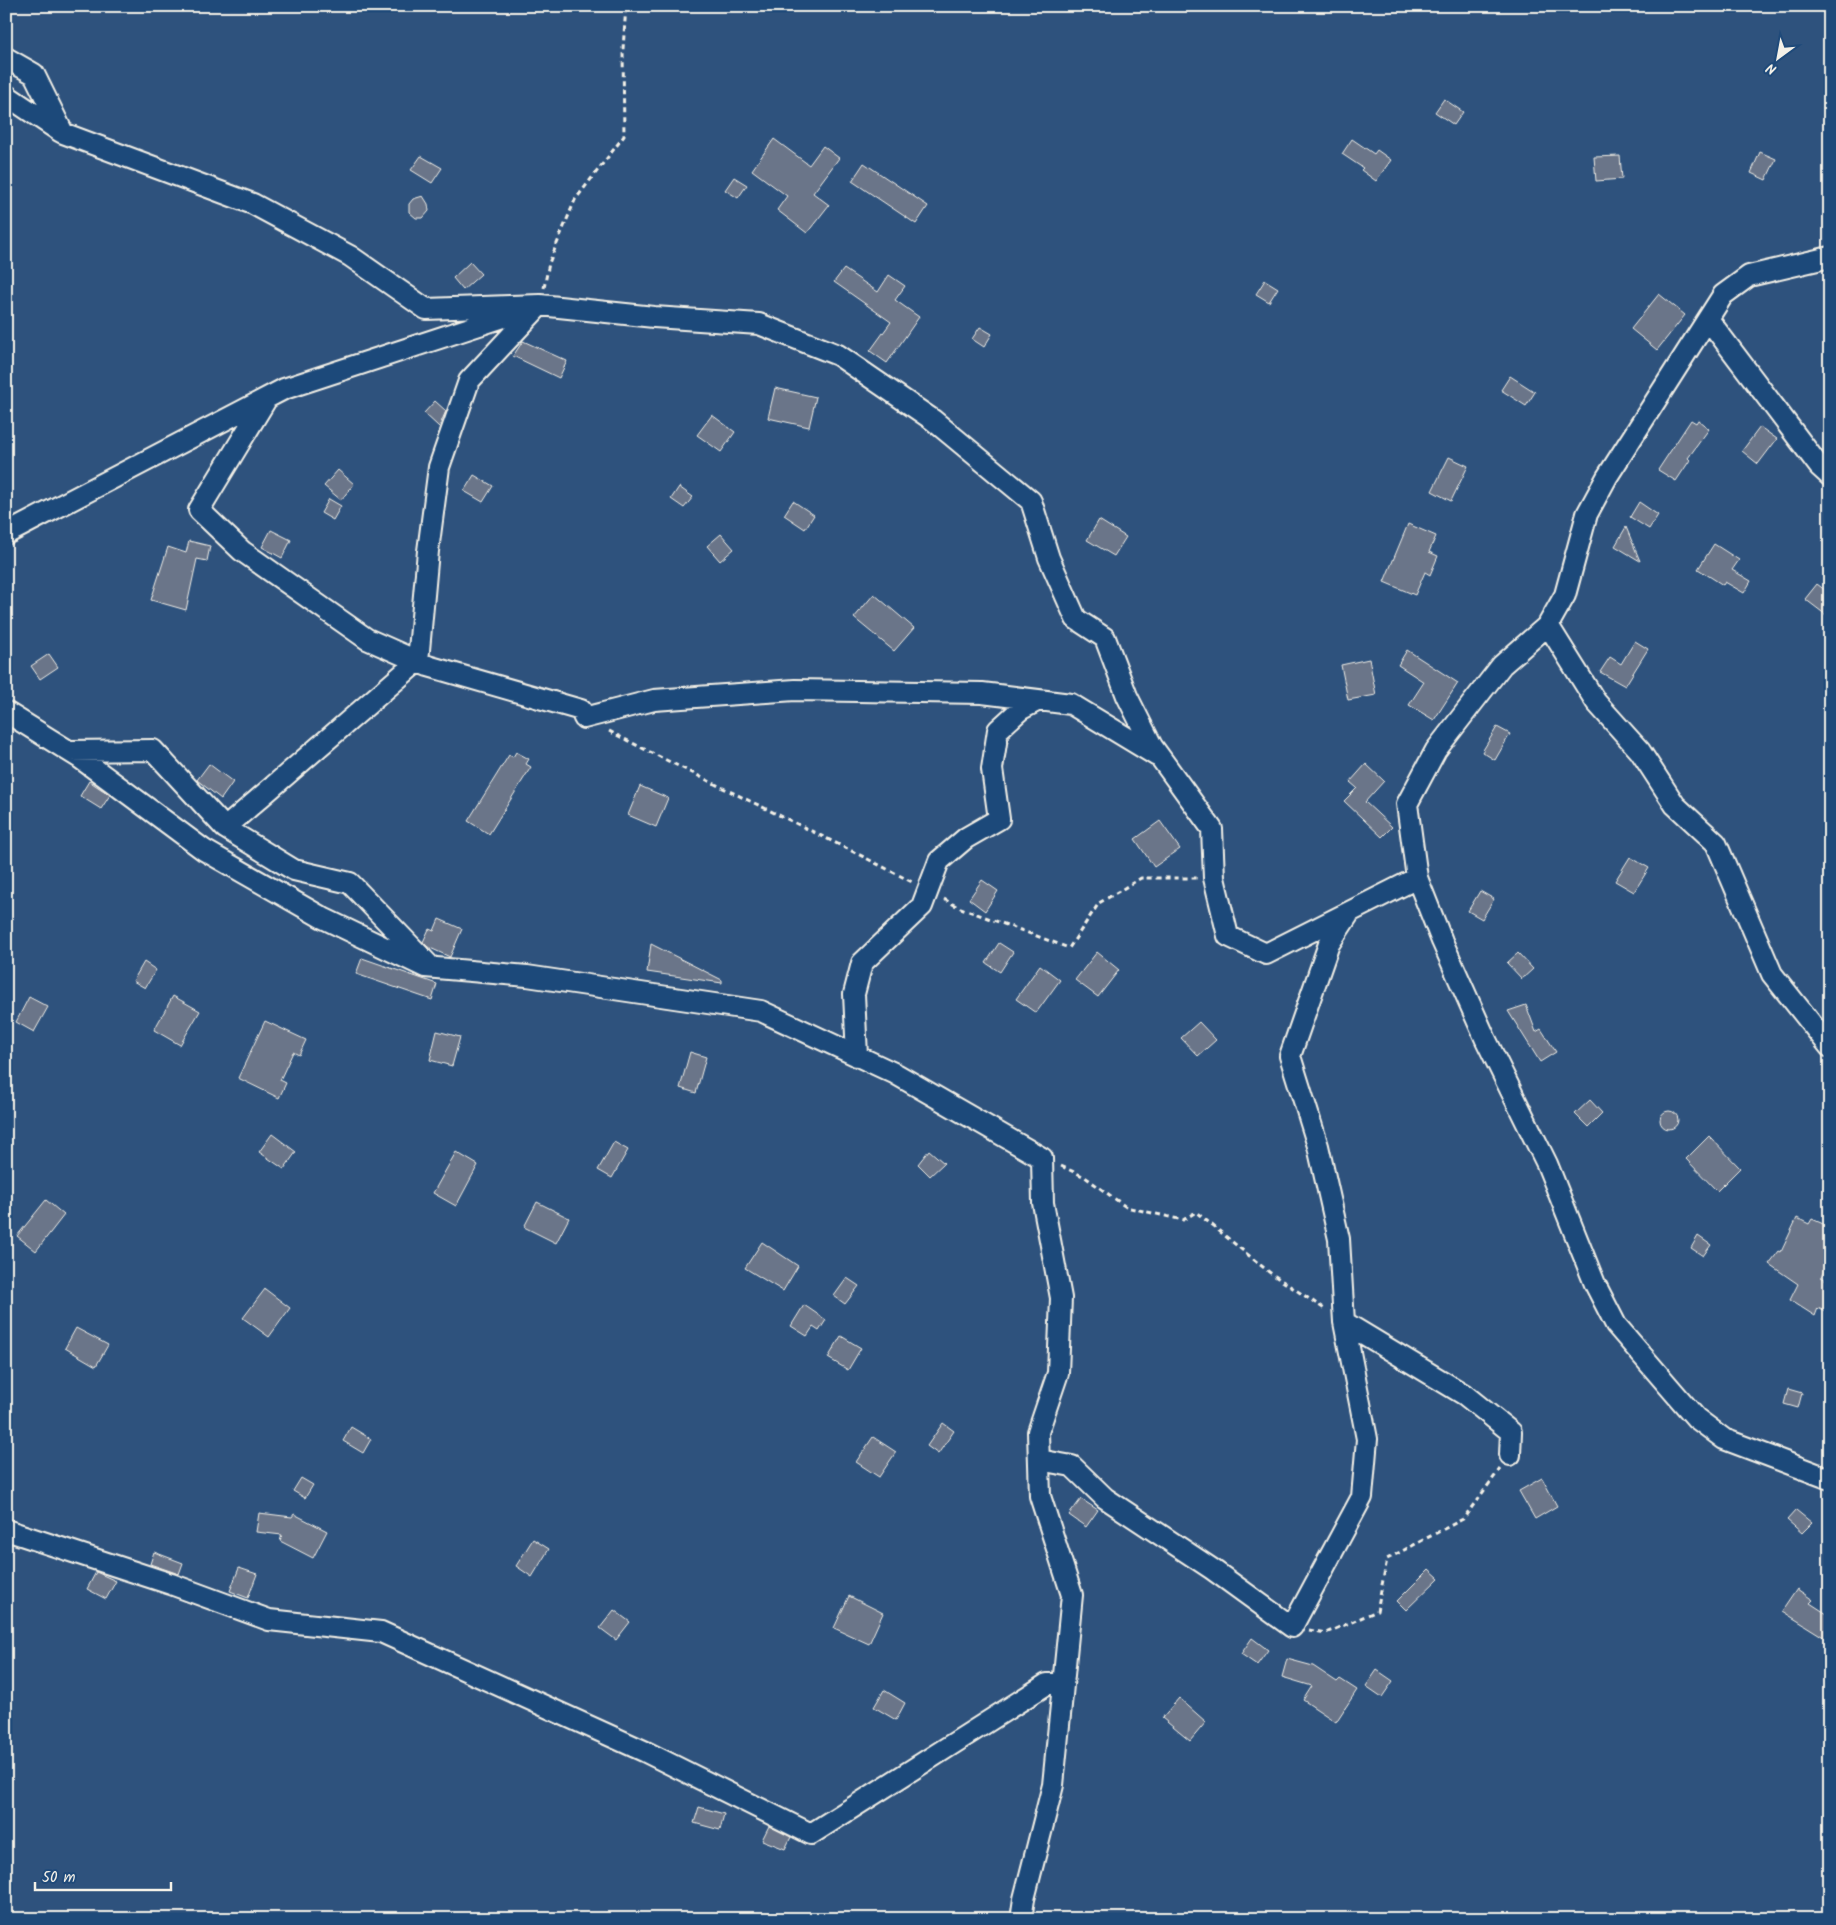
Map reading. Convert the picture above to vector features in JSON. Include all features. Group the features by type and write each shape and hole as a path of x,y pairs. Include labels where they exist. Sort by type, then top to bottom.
{"street":[{"path":"6,58 34,74 63,133"},
{"path":"6,95 63,133 253,204 350,256 426,309 540,305 654,318 760,324 838,355 933,420 1031,501 1049,558 1076,619 1105,638 1127,696 1152,746 1212,828 1214,878 1228,936 1266,954 1417,878"},
{"path":"1830,257 1749,276 1722,295 1607,477 1587,514 1564,595 1548,625 1502,665 1436,750 1407,804 1417,878 1486,1040 1547,1164 1595,1284 1616,1325 1696,1418 1724,1439 1830,1480"},
{"path":"6,534 284,389 540,305"},
{"path":"225,828 418,661 428,551 439,467 469,381 540,305"},
{"path":"1708,318 1819,466 1830,476"},
{"path":"267,398 198,510 242,551 367,639 418,661 581,710 584,718 654,700 796,690 982,693 1071,704 1161,759"},
{"path":"1548,625 1596,702 1640,751 1675,804 1716,843 1772,974 1830,1048"},
{"path":"857,1056 854,994 862,962 922,906 939,861 966,838 999,819 992,769 998,730 1020,710 1039,700"},
{"path":"6,712 70,751 204,850 323,918 425,967 527,976 761,1012 896,1074 1042,1158 1043,1203 1061,1298 1058,1374 1038,1432 1040,1496 1072,1595 1053,1785 1024,1899 1021,1919"},
{"path":"70,751 153,750 225,828 294,870 350,883 432,968"},
{"path":"1039,1460 1072,1466 1105,1498 1212,1569 1292,1627 1362,1497 1367,1439 1344,1322 1340,1239 1318,1146 1290,1056 1329,944 1350,912"},
{"path":"1344,1322 1465,1395 1511,1432 1510,1455"},
{"path":"6,1530 171,1584 269,1620 381,1632 646,1752 812,1834 1047,1684 1063,1684"}],"path":[{"path":"540,305 549,263 575,200 624,136 623,49 626,6"},
{"path":"584,718 676,765 841,844 958,907 1069,948 1099,903 1141,878 1214,878"},
{"path":"1042,1158 1085,1177 1126,1206 1182,1220 1196,1212 1269,1272 1344,1322"},
{"path":"1292,1627 1326,1634 1377,1612 1387,1559 1463,1519 1510,1455"}],"building":[{"path":"1444,99 1463,112 1454,125 1435,112"},
{"path":"774,139 809,165 823,146 839,158 813,193 829,205 807,233 777,210 787,196 752,170"},
{"path":"1352,139 1374,154 1377,150 1391,160 1376,181 1361,170 1363,168 1342,154"},
{"path":"1760,152 1776,159 1766,180 1751,173"},
{"path":"421,156 442,168 432,183 411,170"},
{"path":"1620,156 1622,179 1596,181 1594,157"},
{"path":"864,163 928,206 916,224 852,181"},
{"path":"734,177 747,185 738,198 725,190"},
{"path":"423,196 428,204 429,211 423,218 416,218 409,212 409,204 413,199"},
{"path":"470,262 481,274 463,290 453,278"},
{"path":"844,269 878,292 889,275 905,286 895,300 919,317 887,363 870,351 891,322 834,282"},
{"path":"1265,280 1278,288 1269,302 1256,294"},
{"path":"1659,294 1685,315 1657,350 1631,329"},
{"path":"980,327 992,334 984,347 972,339"},
{"path":"523,341 567,361 559,378 513,356"},
{"path":"1510,376 1535,392 1526,406 1501,390"},
{"path":"775,388 816,397 809,427 768,418"},
{"path":"435,401 446,411 439,427 424,413"},
{"path":"712,415 735,432 721,452 697,435"},
{"path":"1691,420 1696,423 1698,420 1709,429 1688,458 1690,460 1676,481 1658,470"},
{"path":"1760,427 1777,439 1758,464 1742,451"},
{"path":"1449,457 1468,466 1451,501 1432,491"},
{"path":"338,470 354,484 341,500 324,486"},
{"path":"474,475 493,486 483,502 464,491"},
{"path":"679,487 693,497 684,508 671,499"},
{"path":"329,499 341,506 333,520 321,513"},
{"path":"793,501 814,515 805,529 784,515"},
{"path":"1639,502 1658,515 1649,529 1630,517"},
{"path":"1099,520 1126,537 1114,556 1087,540"},
{"path":"1408,524 1436,536 1429,552 1438,556 1430,575 1425,572 1415,595 1384,582"},
{"path":"1626,527 1640,561 1615,546"},
{"path":"271,530 291,540 282,558 262,547"},
{"path":"721,534 734,549 720,561 707,546"},
{"path":"189,541 210,546 207,561 197,559 186,610 151,600 168,547 186,553"},
{"path":"1714,544 1739,560 1732,570 1751,581 1744,593 1725,582 1723,585 1698,569"},
{"path":"1817,584 1830,594 1830,618 1805,599"},
{"path":"874,594 914,628 894,651 854,618"},
{"path":"1635,641 1648,649 1625,686 1600,672 1610,657 1621,664"},
{"path":"1407,650 1458,683 1434,720 1409,705 1424,682 1398,665"},
{"path":"49,654 58,667 40,679 31,666"},
{"path":"1369,659 1376,695 1348,700 1341,665"},
{"path":"1497,727 1510,734 1495,760 1482,752"},
{"path":"516,752 529,759 526,764 531,767 489,834 468,821 509,755 513,757"},
{"path":"209,764 233,782 221,799 197,780"},
{"path":"1366,764 1384,781 1365,802 1392,827 1382,837 1344,801 1357,788 1350,782"},
{"path":"89,781 110,795 101,809 80,796"},
{"path":"640,786 668,798 656,827 628,815"},
{"path":"1160,821 1180,849 1154,867 1135,839"},
{"path":"1630,857 1649,868 1634,892 1615,881"},
{"path":"982,880 998,891 985,911 969,899"},
{"path":"1480,891 1494,899 1482,919 1468,911"},
{"path":"439,919 462,929 450,957 428,947 423,942 429,929 434,931"},
{"path":"999,943 1013,952 1000,972 986,963"},
{"path":"651,944 722,980 722,983 647,972"},
{"path":"1097,952 1119,970 1098,997 1075,980"},
{"path":"1518,953 1533,969 1522,979 1507,963"},
{"path":"362,958 437,984 432,1000 356,974"},
{"path":"144,962 156,970 145,988 133,981"},
{"path":"1040,965 1060,980 1036,1013 1016,999"},
{"path":"173,996 200,1011 180,1045 154,1030"},
{"path":"29,997 48,1007 34,1032 16,1022"},
{"path":"1526,1005 1536,1032 1541,1029 1556,1052 1540,1062 1508,1011"},
{"path":"265,1021 306,1040 299,1055 293,1052 280,1080 286,1083 279,1098 238,1078"},
{"path":"1199,1022 1216,1040 1198,1056 1181,1038"},
{"path":"437,1031 460,1037 452,1066 430,1060"},
{"path":"690,1052 706,1057 696,1093 680,1088"},
{"path":"1590,1100 1602,1113 1588,1127 1575,1114"},
{"path":"1669,1111 1675,1114 1678,1120 1675,1126 1669,1129 1663,1126 1660,1120 1663,1114"},
{"path":"272,1134 296,1152 284,1169 259,1152"},
{"path":"1709,1136 1740,1168 1717,1191 1686,1159"},
{"path":"614,1142 628,1150 612,1178 598,1170"},
{"path":"929,1150 944,1163 930,1176 918,1164"},
{"path":"456,1152 478,1165 456,1206 433,1193"},
{"path":"46,1200 64,1215 36,1251 17,1236"},
{"path":"537,1202 569,1218 556,1243 524,1227"},
{"path":"1797,1218 1809,1224 1812,1219 1830,1227 1830,1259 1821,1277 1830,1282 1830,1314 1818,1308 1815,1316 1790,1300 1798,1284 1769,1264 1779,1251 1781,1252"},
{"path":"1698,1236 1711,1245 1703,1256 1691,1248"},
{"path":"762,1242 798,1266 783,1291 745,1268"},
{"path":"847,1278 859,1286 845,1304 834,1296"},
{"path":"265,1289 290,1308 269,1337 243,1318"},
{"path":"804,1305 826,1320 819,1331 813,1327 807,1336 791,1326"},
{"path":"76,1328 108,1345 96,1366 65,1348"},
{"path":"841,1336 861,1348 848,1370 828,1358"},
{"path":"1788,1389 1802,1393 1798,1408 1784,1404"},
{"path":"943,1423 954,1431 938,1454 927,1446"},
{"path":"351,1427 371,1439 363,1453 343,1441"},
{"path":"873,1437 896,1452 879,1477 856,1462"},
{"path":"301,1478 313,1485 305,1498 293,1491"},
{"path":"1542,1478 1557,1506 1535,1519 1519,1491"},
{"path":"1081,1499 1098,1510 1086,1527 1069,1515"},
{"path":"1796,1510 1812,1523 1802,1533 1787,1520"},
{"path":"259,1513 292,1517 294,1514 327,1531 313,1558 280,1541 282,1535 256,1532"},
{"path":"533,1539 549,1549 532,1577 516,1566"},
{"path":"154,1552 183,1563 179,1574 150,1564"},
{"path":"239,1568 257,1574 248,1598 230,1591"},
{"path":"1429,1569 1439,1578 1406,1610 1397,1601"},
{"path":"96,1572 116,1581 106,1599 87,1589"},
{"path":"1797,1589 1813,1600 1810,1603 1830,1616 1830,1641 1782,1611"},
{"path":"849,1596 883,1613 869,1644 834,1628"},
{"path":"614,1610 630,1622 616,1640 600,1628"},
{"path":"1252,1638 1268,1650 1257,1665 1241,1654"},
{"path":"1287,1659 1313,1666 1337,1682 1340,1679 1357,1690 1336,1722 1303,1700 1312,1686 1282,1677"},
{"path":"1377,1670 1393,1681 1382,1697 1366,1686"},
{"path":"884,1690 905,1703 896,1720 874,1707"},
{"path":"1179,1698 1206,1722 1190,1741 1162,1718"},
{"path":"699,1807 724,1814 720,1830 694,1823"},
{"path":"769,1826 791,1837 785,1849 762,1840"}]}
